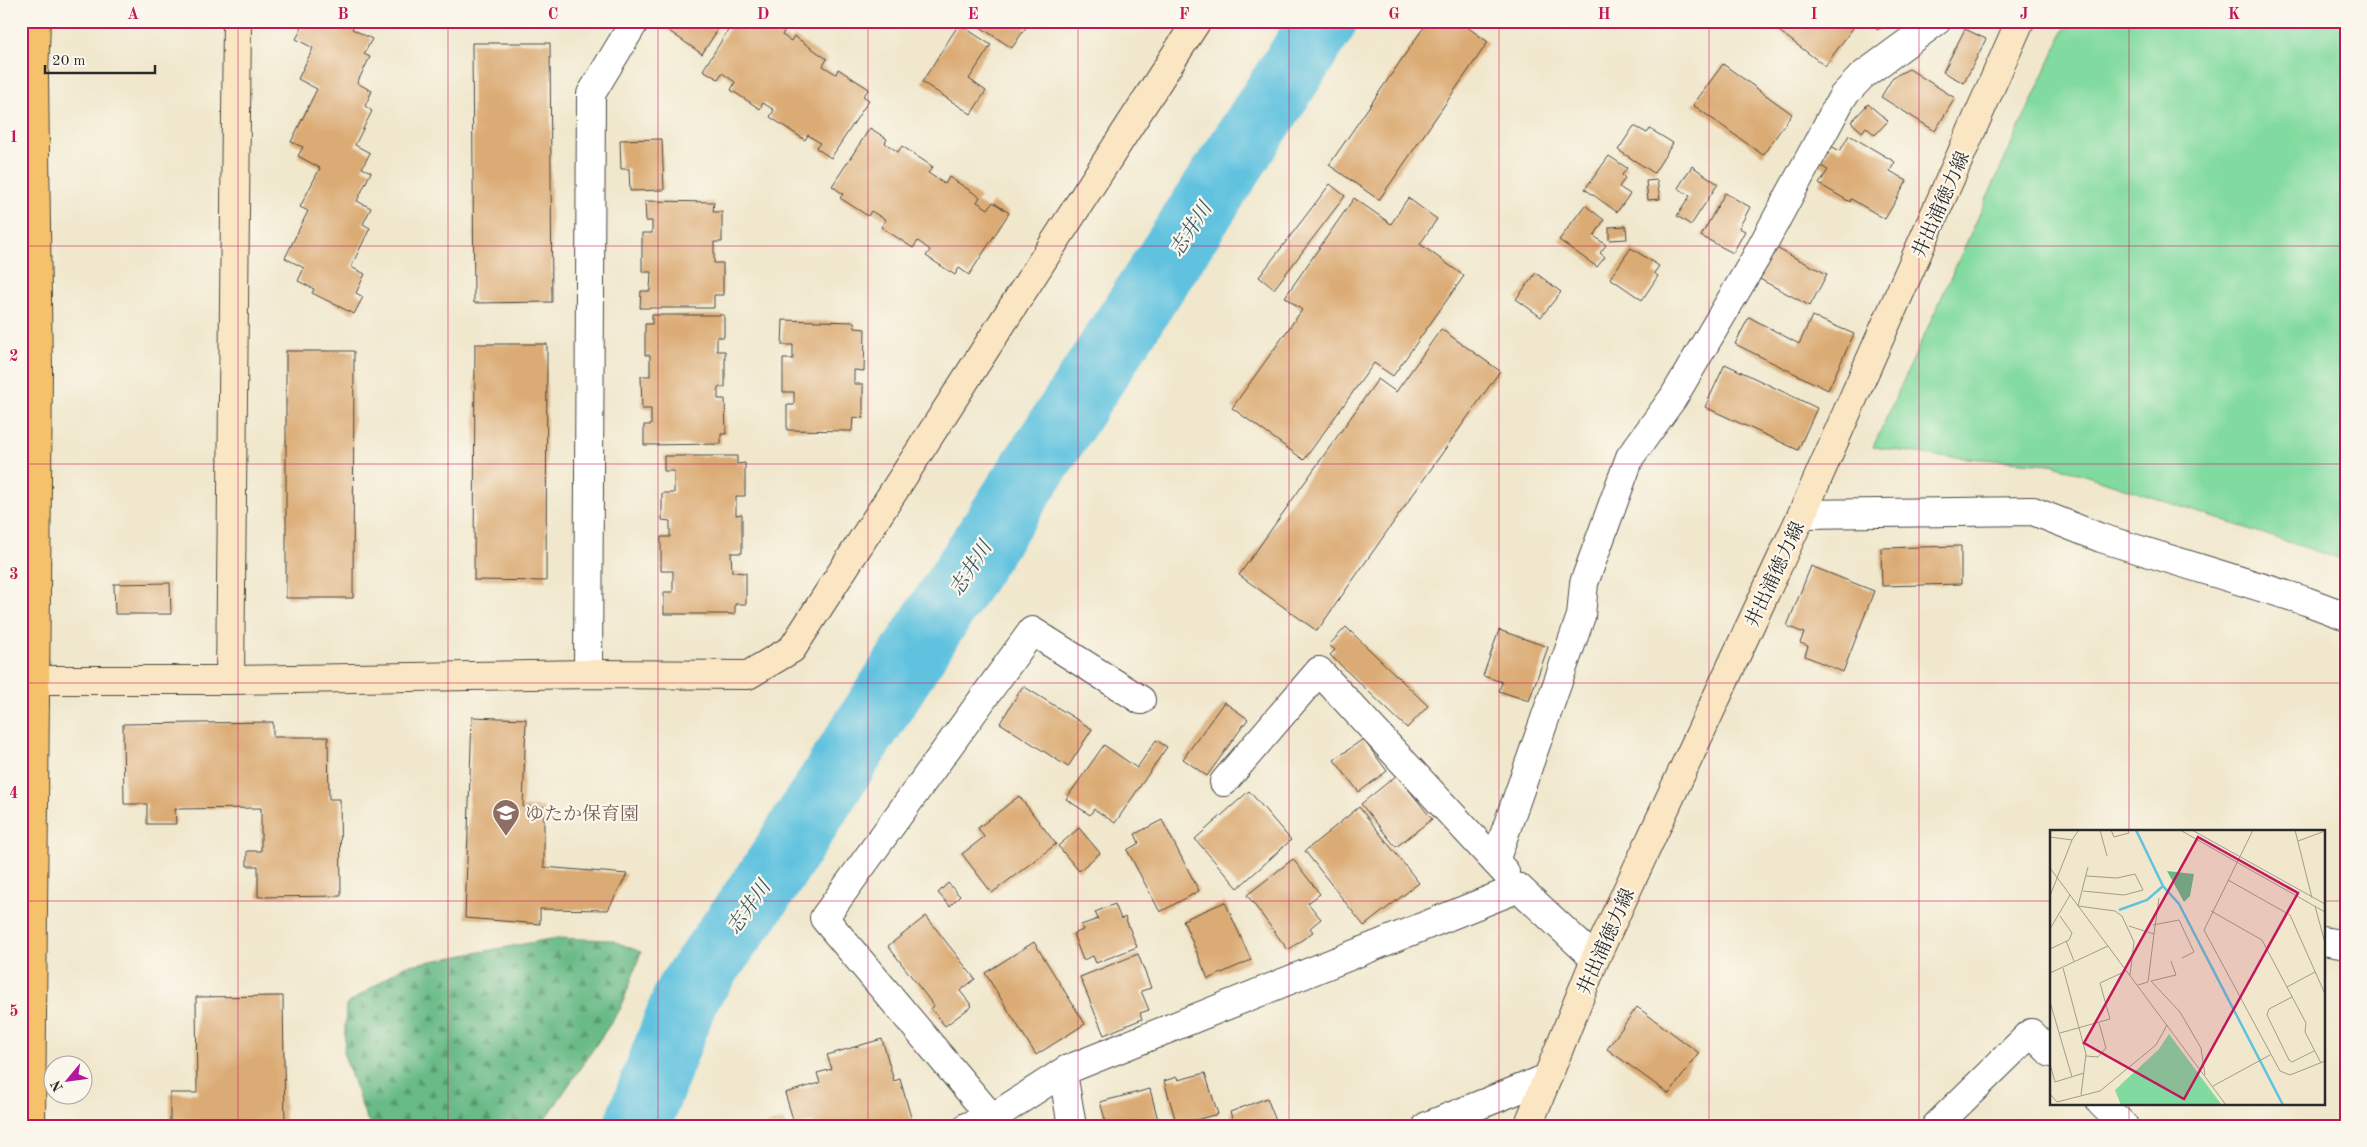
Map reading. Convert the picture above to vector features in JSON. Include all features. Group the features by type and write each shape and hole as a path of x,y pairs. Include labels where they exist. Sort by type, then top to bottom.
{"main road":[{"path":"31,1126 28,680 38,372 34,77 36,21"}],"street":[{"path":"230,680 237,21"},
{"path":"588,674 591,94 635,21"},
{"path":"28,680 230,680 588,674 748,675 792,649 1197,21"},
{"path":"1495,861 1581,616 1584,583 1593,556 1630,458 1672,398 1745,276 1843,96 1862,76 1937,21"},
{"name":"井出浦徳力線","path":"1528,1126 1595,959 1802,514 2020,21"},
{"path":"1802,514 2033,511 2101,538 2306,601 2346,616"},
{"path":"1141,700 1032,630 824,918 980,1122 1066,1070 1520,888"},
{"path":"1224,782 1319,671 1520,888 1595,959"},
{"path":"2324,941 2346,944"},
{"path":"1936,1126 2031,1033 2050,1052"},
{"path":"1066,1070 1064,1079 1072,1126"},
{"path":"1427,1126 1547,1078"}],"green space":[{"path":"2068,21 2346,21 2346,561 2051,464 1938,456 1873,447"},
{"path":"556,938 611,940 641,952 621,1008 541,1126 371,1126 365,1115 344,1055 346,1005 404,966"}],"building":[{"path":"288,21 356,21 352,29 372,39 364,54 370,57 357,83 372,91 365,106 372,111 355,145 370,153 362,168 371,172 357,201 371,208 363,224 370,228 351,267 365,274 356,293 363,297 354,314 312,293 314,289 298,281 304,268 285,258 308,211 300,207 320,168 298,156 303,147 291,142 317,89 298,79 313,48 296,39 302,28"},
{"path":"661,21 703,21 717,31 702,54 659,24"},
{"path":"734,21 774,21 785,29 782,35 791,41 794,36 827,59 823,66 836,74 838,69 869,89 863,96 869,100 831,158 816,148 820,143 808,135 805,140 770,117 774,110 763,103 760,109 731,90 735,82 722,73 718,79 703,70"},
{"path":"971,21 1030,21 1012,48"},
{"path":"1428,21 1459,21 1488,42 1379,200 1329,165"},
{"path":"1766,21 1845,21 1853,28 1825,66"},
{"path":"1872,21 1894,21 1877,30"},
{"path":"1979,21 1992,21 1989,29 1978,24"},
{"path":"959,24 991,45 969,79 986,91 971,114 922,82"},
{"path":"1965,29 1986,39 1964,83 1943,72"},
{"path":"472,43 550,43 552,302 474,303"},
{"path":"1723,64 1792,114 1763,155 1693,105"},
{"path":"1909,69 1955,98 1935,131 1881,97 1893,77"},
{"path":"1868,104 1888,121 1875,135 1866,127 1862,132 1851,122"},
{"path":"1634,126 1647,133 1650,129 1673,143 1654,173 1618,150"},
{"path":"870,128 887,139 885,143 898,152 902,146 933,167 928,173 945,184 949,177 980,197 977,202 988,209 993,202 1009,213 969,275 959,268 955,275 926,256 930,250 918,241 913,248 881,227 886,220 871,211 868,216 840,198 843,194 832,186"},
{"path":"1849,135 1895,162 1890,171 1907,181 1885,219 1851,199 1850,202 1819,184 1828,170 1819,165 1831,146 1840,151"},
{"path":"662,139 664,190 630,191 629,169 621,169 620,140"},
{"path":"1609,156 1627,168 1622,175 1625,178 1619,187 1630,194 1617,212 1585,189"},
{"path":"1692,166 1718,184 1691,225 1677,216 1690,196 1678,188"},
{"path":"1657,180 1660,199 1648,200 1646,181"},
{"path":"1330,184 1345,196 1274,289 1259,277"},
{"path":"1725,193 1750,207 1739,228 1745,231 1733,253 1701,236"},
{"path":"1354,198 1391,224 1408,198 1437,219 1420,244 1464,276 1393,376 1374,363 1304,460 1232,408 1302,310 1285,297"},
{"path":"645,201 714,202 713,212 722,212 722,242 714,242 714,263 723,263 723,295 714,295 714,308 640,308 641,291 650,291 651,272 642,272 642,233 652,233 652,221 646,221"},
{"path":"1585,205 1604,220 1594,236 1606,245 1600,253 1605,257 1597,267 1559,240"},
{"path":"1626,226 1627,239 1609,240 1609,227"},
{"path":"1772,246 1827,274 1810,306 1756,277"},
{"path":"1631,248 1659,266 1654,273 1658,276 1642,300 1610,278"},
{"path":"1536,273 1561,292 1541,317 1516,299"},
{"path":"652,315 724,315 724,337 717,337 717,351 725,351 725,387 718,387 718,399 725,399 726,434 721,434 721,444 644,445 644,425 651,425 651,409 642,409 641,376 650,376 650,355 645,355 645,324 652,324"},
{"path":"1812,316 1854,334 1828,390 1735,344 1749,317 1799,344"},
{"path":"783,320 854,322 855,328 865,329 864,371 854,370 854,384 863,384 863,418 853,417 852,431 787,430 787,405 794,405 794,392 783,392 783,359 793,359 793,345 782,345"},
{"path":"1441,329 1500,371 1317,631 1239,575 1378,379 1396,392"},
{"path":"475,344 547,344 546,581 474,580"},
{"path":"286,351 354,351 353,598 286,598"},
{"path":"1725,364 1817,408 1798,450 1705,407"},
{"path":"664,456 737,456 737,464 745,463 745,496 736,496 736,515 742,514 742,553 731,553 732,572 746,573 746,604 735,604 735,614 664,614 664,592 673,592 673,571 661,571 661,537 670,537 670,521 662,520 662,493 674,493 674,471 664,471"},
{"path":"1961,546 1961,584 1882,586 1881,548"},
{"path":"1811,566 1874,591 1843,672 1805,656 1808,646 1800,643 1804,633 1787,626"},
{"path":"170,583 171,614 115,614 114,584"},
{"path":"1346,627 1428,706 1407,728 1330,655 1335,650 1329,645"},
{"path":"1499,630 1548,647 1529,701 1499,691 1502,682 1483,676"},
{"path":"1023,686 1092,729 1068,767 1000,723"},
{"path":"1224,702 1248,719 1207,776 1183,759"},
{"name":"ゆたか保育園","path":"472,717 526,719 523,807 544,807 544,867 627,874 608,910 540,909 540,924 465,918"},
{"path":"273,722 273,737 328,737 329,799 340,799 341,896 258,897 258,866 247,866 247,851 261,851 261,808 175,809 176,824 147,824 147,804 124,804 123,724"},
{"path":"1363,739 1387,771 1359,792 1334,760"},
{"path":"1156,740 1167,747 1115,823 1094,809 1090,815 1066,799 1104,745 1137,768"},
{"path":"1397,775 1432,819 1396,847 1361,804"},
{"path":"1249,791 1291,840 1238,888 1195,839"},
{"path":"1019,796 1056,844 992,893 962,854 984,837 978,828"},
{"path":"1359,807 1419,883 1364,926 1305,851"},
{"path":"1162,820 1199,891 1160,912 1127,850 1139,843 1135,834"},
{"path":"1079,828 1100,853 1079,871 1058,846"},
{"path":"1293,859 1320,894 1308,903 1321,919 1310,928 1313,932 1288,950 1247,895"},
{"path":"948,883 960,896 950,906 938,893"},
{"path":"1225,902 1251,960 1208,979 1183,920"},
{"path":"1115,904 1121,919 1125,917 1137,947 1096,963 1093,956 1083,960 1073,934 1083,930 1081,925 1098,919 1095,912"},
{"path":"926,916 975,979 960,991 972,1006 945,1026 931,1009 934,1006 888,946"},
{"path":"1034,942 1085,1024 1036,1055 985,973"},
{"path":"1138,954 1151,988 1141,991 1149,1010 1140,1013 1142,1019 1104,1035 1080,977"},
{"path":"283,996 285,1126 170,1125 170,1093 197,1093 196,997"},
{"path":"1637,1007 1699,1053 1669,1094 1607,1049"},
{"path":"882,1039 894,1081 900,1079 912,1121 895,1126 814,1126 813,1122 795,1126 785,1093 820,1083 817,1073 832,1069 827,1055"},
{"path":"1205,1073 1218,1114 1177,1125 1164,1081 1177,1077 1178,1080"},
{"path":"1150,1089 1158,1120 1137,1126 1133,1126 1132,1122 1117,1126 1107,1126 1100,1102"},
{"path":"1267,1098 1278,1126 1235,1126 1230,1112"},
{"path":"784,1120 785,1126 766,1126 766,1125"}],"waterway":[{"name":"志井川","path":"637,1126 687,994 767,882 1324,21"}],"place":[{"name":"ゆたか保育園","path":"506,837"}]}
